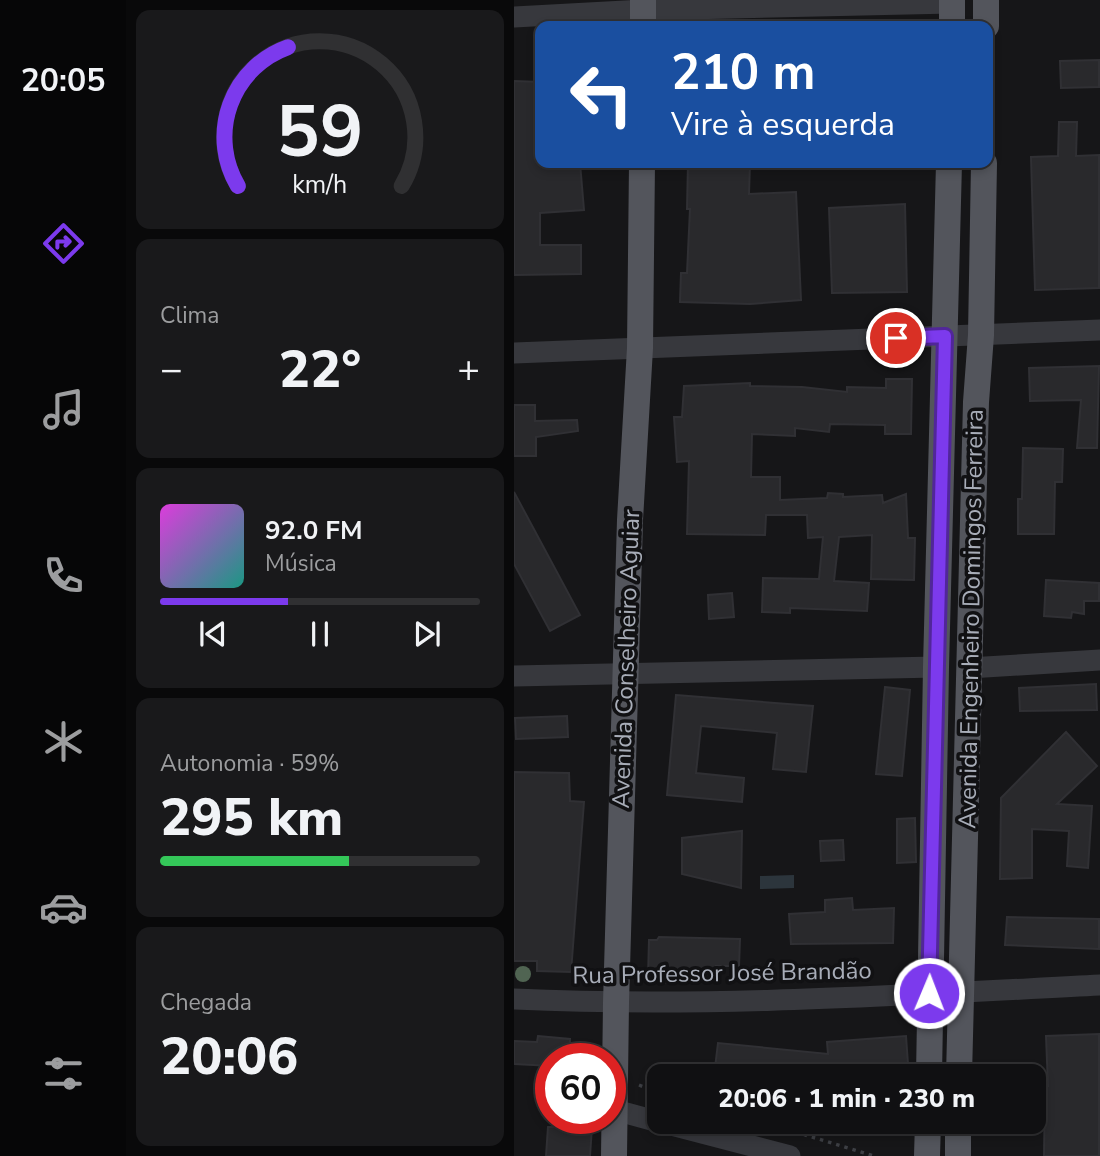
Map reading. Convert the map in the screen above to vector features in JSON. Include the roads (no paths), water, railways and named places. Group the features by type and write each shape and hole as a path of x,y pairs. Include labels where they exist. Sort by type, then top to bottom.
{"main road":[{"path":"986,0 986,21"},
{"name":"Avenida Conselheiro Aguiar","path":"616,1043 630,520 640,348 642,168"},
{"name":"Avenida Engenheiro Domingos Ferreira","path":"929,1064 949,168"},
{"name":"Avenida Engenheiro Domingos Ferreira","path":"959,1064 984,168"},
{"name":"Avenida Conselheiro Aguiar","path":"614,1134 614,1156"},
{"path":"927,1156 928,1134"},
{"path":"958,1134 958,1156"}],"street":[{"path":"514,17 643,12 952,10"},
{"path":"514,353 1100,330"},
{"path":"969,668 1100,660"},
{"path":"514,677 936,667"},
{"name":"Rua Professor José Brandão","path":"514,999 616,1003 1100,985"},
{"path":"626,1113 647,1119"},
{"path":"706,1134 790,1156"}]}
